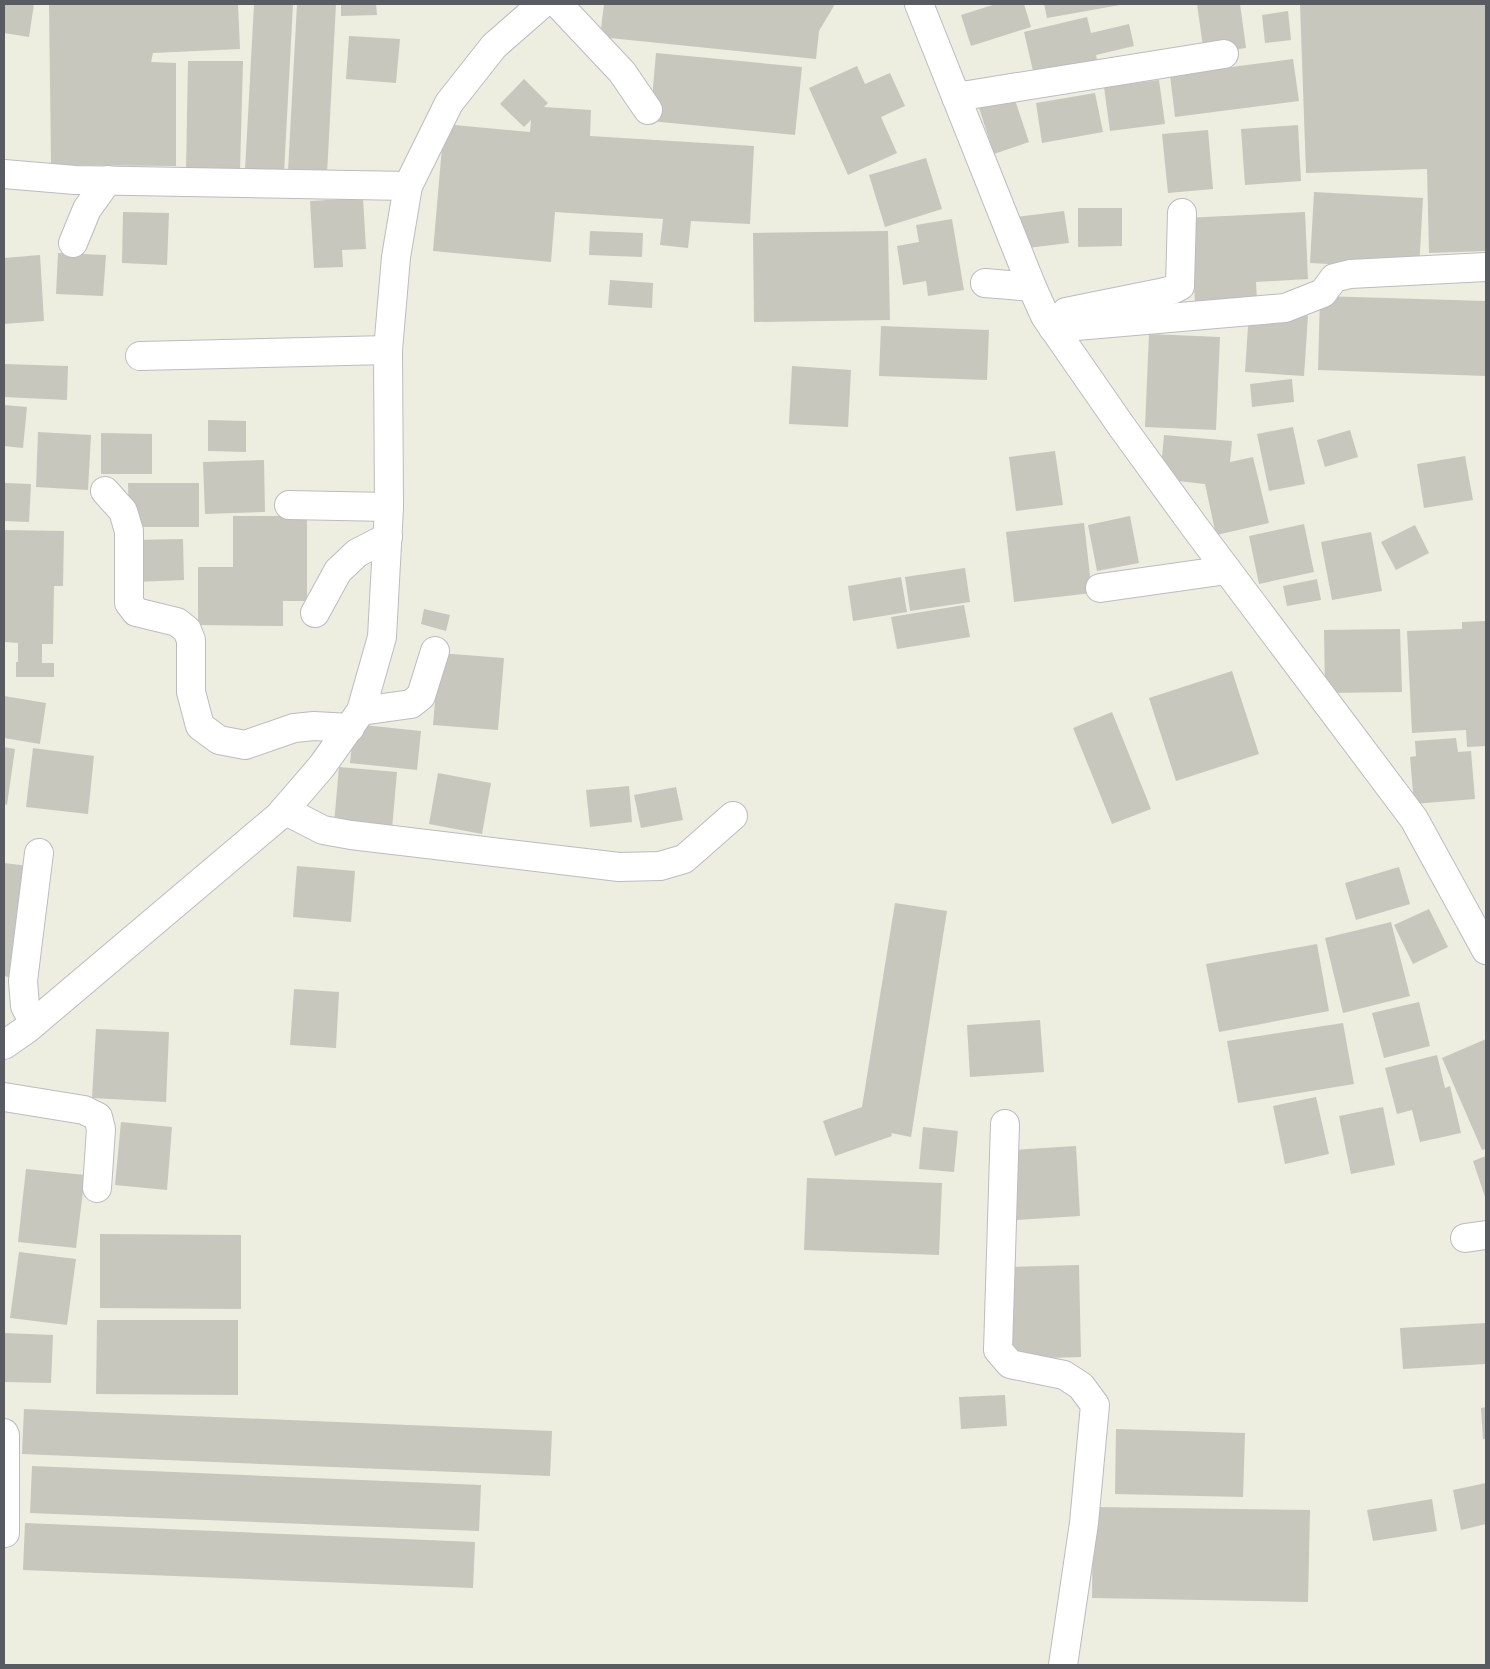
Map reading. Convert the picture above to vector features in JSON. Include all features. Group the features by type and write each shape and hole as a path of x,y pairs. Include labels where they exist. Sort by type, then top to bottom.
{"street":[{"path":"6,1040 34,1022 284,810 322,766 355,719 382,638 389,507 388,350 396,257 408,186 449,102 494,46 542,4"},
{"path":"558,4 622,72 648,110"},
{"path":"919,4 1032,287 1049,322 1122,427 1227,570 1414,819 1486,950"},
{"path":"956,97 1224,54"},
{"path":"4,174 75,180 408,186"},
{"path":"73,243 87,209 108,180"},
{"path":"1049,322 1172,290 1180,286 1182,213"},
{"path":"1049,322 1285,308 1322,292 1334,278 1350,274 1486,267"},
{"path":"984,283 1032,287"},
{"path":"140,356 388,350"},
{"path":"105,491 123,512 129,531 129,603 136,612 177,622 186,630 191,640 191,692 200,726 219,740 245,745 294,728 355,719 411,704 421,696 435,651"},
{"path":"289,505 389,507"},
{"path":"315,613 338,571 357,553 388,537"},
{"path":"1100,588 1227,570"},
{"path":"284,810 323,830 351,835 619,867 660,866 684,859 733,816"},
{"path":"34,1022 14,982 39,853"},
{"path":"4,1097 84,1110 98,1117 101,1129 97,1188"},
{"path":"1005,1124 998,1350 1010,1364 1064,1375 1081,1386 1096,1405 1084,1523 1063,1665"},
{"path":"4,1433 5,1533"}],"building":[{"path":"4,4 34,4 29,37 4,33"},
{"path":"49,4 238,4 240,49 153,53 151,62 176,63 176,166 51,165"},
{"path":"254,4 293,4 284,173 245,171"},
{"path":"297,4 336,4 327,174 288,171"},
{"path":"341,4 376,4 377,15 341,16"},
{"path":"604,4 835,4 819,31 816,59 600,37"},
{"path":"996,4 1024,4 1031,27 971,46 961,15"},
{"path":"1044,4 1120,4 1120,5 1047,18"},
{"path":"1197,4 1240,4 1246,48 1204,54"},
{"path":"1300,4 1486,4 1486,251 1429,253 1427,169 1306,173"},
{"path":"1288,11 1291,40 1265,43 1262,15"},
{"path":"1087,17 1091,33 1129,24 1134,46 1096,55 1099,69 1036,84 1024,32"},
{"path":"349,36 400,39 396,83 346,79"},
{"path":"656,53 802,67 795,135 650,121"},
{"path":"1293,59 1299,101 1175,117 1170,75"},
{"path":"188,61 243,61 240,171 186,170"},
{"path":"857,66 865,84 890,73 905,106 881,117 897,153 848,175 809,88"},
{"path":"524,79 548,103 544,107 591,110 590,136 754,146 750,224 691,221 688,248 660,245 663,219 555,212 551,262 433,251 444,124 530,132 531,120 524,127 500,104"},
{"path":"1159,80 1165,124 1110,131 1104,87"},
{"path":"1095,93 1103,132 1042,143 1036,103"},
{"path":"1014,97 1029,142 994,154 979,108"},
{"path":"1298,125 1301,181 1245,185 1241,129"},
{"path":"1208,130 1213,189 1168,193 1162,134"},
{"path":"926,158 942,209 885,227 869,175"},
{"path":"1314,192 1423,198 1419,269 1310,263"},
{"path":"363,198 366,249 342,250 343,267 314,268 310,201"},
{"path":"1078,208 1122,208 1122,246 1078,247"},
{"path":"1064,211 1069,243 1019,249 1015,217"},
{"path":"123,212 169,213 167,265 122,263"},
{"path":"1305,212 1308,279 1256,282 1257,300 1195,303 1194,284 1188,285 1184,218"},
{"path":"952,219 964,290 928,296 926,281 903,285 897,246 919,242 916,225"},
{"path":"590,231 643,233 642,257 589,255"},
{"path":"888,231 890,320 754,322 753,233"},
{"path":"58,253 106,255 103,296 56,294"},
{"path":"40,255 44,321 4,324 4,258"},
{"path":"610,280 653,283 652,308 608,305"},
{"path":"1320,296 1486,301 1486,376 1318,370"},
{"path":"1249,312 1308,316 1304,376 1245,372"},
{"path":"881,326 989,330 987,380 879,376"},
{"path":"1149,334 1220,337 1216,430 1145,427"},
{"path":"4,364 68,366 67,400 4,397"},
{"path":"792,366 851,370 848,427 789,424"},
{"path":"1292,379 1294,402 1252,407 1250,384"},
{"path":"4,405 27,407 23,448 4,446"},
{"path":"208,420 246,421 246,452 208,451"},
{"path":"1293,427 1305,484 1269,491 1257,434"},
{"path":"1350,430 1358,457 1325,467 1317,440"},
{"path":"38,432 91,435 88,490 36,487"},
{"path":"101,433 152,434 152,474 101,474"},
{"path":"1164,435 1232,441 1230,462 1253,457 1269,523 1216,535 1205,484 1160,479"},
{"path":"1055,451 1063,505 1016,511 1009,457"},
{"path":"1465,456 1473,500 1424,508 1417,464"},
{"path":"264,460 265,512 205,514 203,462"},
{"path":"4,483 31,484 29,522 4,521"},
{"path":"128,483 199,483 199,527 129,527"},
{"path":"233,516 307,516 307,601 283,601 283,626 198,625 198,567 233,567"},
{"path":"1130,516 1139,563 1097,571 1088,525"},
{"path":"1084,523 1092,593 1014,602 1006,532"},
{"path":"1304,524 1314,572 1259,584 1249,536"},
{"path":"1415,525 1429,553 1396,570 1381,542"},
{"path":"4,530 64,531 63,586 54,586 53,644 42,644 42,663 54,663 54,677 16,677 18,643 4,642"},
{"path":"1371,532 1382,591 1332,600 1321,542"},
{"path":"183,539 184,580 134,582 133,540"},
{"path":"965,568 970,602 910,611 905,577"},
{"path":"901,577 907,612 853,621 848,586"},
{"path":"1317,579 1321,600 1287,606 1283,586"},
{"path":"964,605 970,637 897,649 891,617"},
{"path":"424,609 450,615 446,631 421,624"},
{"path":"1486,621 1486,746 1467,747 1466,730 1412,733 1407,631 1462,629 1462,622"},
{"path":"1400,629 1402,692 1325,693 1324,630"},
{"path":"439,653 504,658 498,730 433,725"},
{"path":"1232,671 1259,754 1176,781 1149,698"},
{"path":"4,696 46,703 40,744 4,738"},
{"path":"1112,712 1151,809 1112,824 1073,728"},
{"path":"354,724 421,731 417,770 350,763"},
{"path":"1456,738 1458,752 1471,751 1475,799 1414,804 1410,757 1416,756 1415,741"},
{"path":"4,747 15,749 7,805 4,804"},
{"path":"33,748 94,756 88,814 26,807"},
{"path":"339,767 397,772 392,829 334,824"},
{"path":"438,773 491,783 482,834 429,824"},
{"path":"629,786 632,822 590,827 586,790"},
{"path":"676,787 683,820 641,828 634,795"},
{"path":"4,863 29,866 13,978 4,976"},
{"path":"297,866 355,871 351,922 293,917"},
{"path":"1399,867 1410,904 1356,920 1345,883"},
{"path":"895,903 947,911 911,1137 891,1133 892,1136 835,1156 823,1121 862,1107"},
{"path":"1429,909 1448,947 1413,964 1394,925"},
{"path":"1391,922 1410,996 1343,1013 1325,938"},
{"path":"1317,944 1329,1011 1219,1032 1206,964"},
{"path":"294,989 339,992 336,1048 290,1045"},
{"path":"1419,1002 1430,1046 1384,1058 1372,1013"},
{"path":"1040,1020 1044,1072 970,1077 967,1025"},
{"path":"1343,1023 1354,1084 1238,1103 1227,1041"},
{"path":"96,1029 169,1032 166,1102 92,1098"},
{"path":"1486,1039 1486,1149 1482,1150 1442,1058"},
{"path":"1437,1055 1445,1088 1450,1086 1461,1133 1420,1142 1412,1110 1397,1114 1385,1068"},
{"path":"1316,1097 1329,1154 1285,1164 1273,1106"},
{"path":"1383,1107 1395,1165 1351,1174 1339,1116"},
{"path":"121,1122 172,1127 167,1190 115,1185"},
{"path":"923,1127 958,1131 954,1172 919,1169"},
{"path":"1076,1146 1080,1216 1015,1220 1010,1150"},
{"path":"1486,1156 1486,1200 1473,1161"},
{"path":"26,1169 85,1175 76,1248 18,1242"},
{"path":"807,1178 942,1183 939,1255 804,1250"},
{"path":"100,1234 241,1235 241,1309 100,1308"},
{"path":"19,1252 76,1259 67,1325 10,1318"},
{"path":"1079,1265 1081,1357 1012,1359 1009,1267"},
{"path":"97,1320 238,1320 238,1395 96,1394"},
{"path":"1486,1323 1486,1364 1403,1369 1400,1328"},
{"path":"4,1333 53,1335 51,1383 4,1382"},
{"path":"1005,1395 1007,1426 961,1429 959,1397"},
{"path":"1486,1407 1486,1439 1483,1439 1481,1408"},
{"path":"24,1409 552,1431 550,1476 22,1454"},
{"path":"1116,1429 1245,1433 1243,1497 1115,1494"},
{"path":"32,1466 481,1485 479,1531 30,1513"},
{"path":"1486,1483 1486,1524 1461,1530 1453,1490"},
{"path":"1432,1499 1437,1531 1373,1541 1367,1510"},
{"path":"1093,1507 1310,1510 1308,1602 1092,1598"},
{"path":"25,1523 475,1542 473,1588 23,1570"}]}
